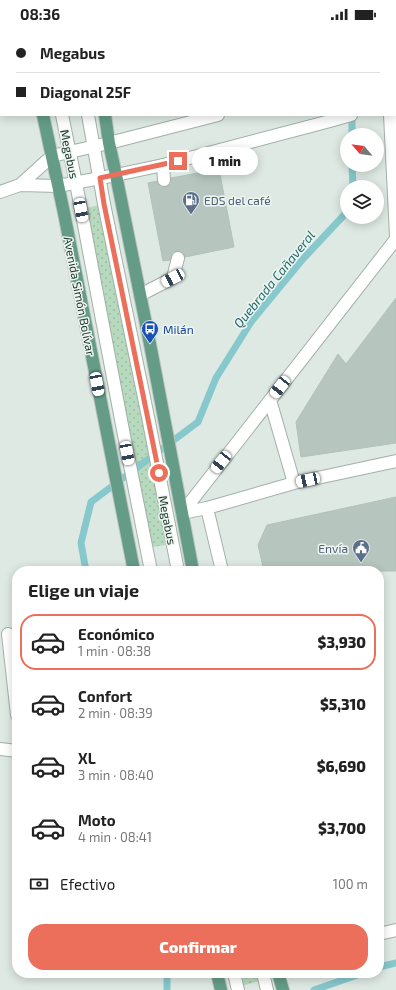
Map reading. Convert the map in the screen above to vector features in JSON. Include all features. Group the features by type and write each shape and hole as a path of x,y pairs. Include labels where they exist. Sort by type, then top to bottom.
{"main road":[{"name":"Avenida Simón Bolívar","path":"43,116 133,566"},
{"path":"105,116 109,143 192,566"},
{"path":"218,978 221,990"},
{"path":"279,978 283,990"}],"street":[{"name":"Megabus","path":"62,116 149,566"},
{"name":"Megabus","path":"88,116 104,204 177,566"},
{"path":"20,185 52,156 94,147 214,116"},
{"path":"0,192 20,185 58,186 163,165 347,116"},
{"path":"390,116 396,236"},
{"path":"163,165 164,180"},
{"path":"182,513 396,239"},
{"path":"140,295 173,278 178,258"},
{"path":"270,400 294,483"},
{"path":"182,513 207,508 294,483 396,461"},
{"path":"207,508 221,566"},
{"path":"8,634 12,670"},
{"path":"0,749 12,751"},
{"path":"384,933 396,930"},
{"path":"235,978 237,989"}],"green space":[{"path":"104,204 172,544 146,548 81,209"},
{"path":"235,978 264,978 264,980 237,987"}],"building":[{"name":"EDS del café","path":"219,169 234,247 185,257 183,252 176,251 172,253 170,260 163,261 148,183 157,181 160,187 165,187 171,184 171,178"},
{"path":"396,298 396,443 301,457 296,422 338,354 346,364"},
{"path":"396,497 396,571 384,571 384,566 263,566 258,545 267,525"}],"waterway":[{"name":"Quebrada Cañaveral","path":"352,116 352,128"},
{"name":"Quebrada Cañaveral","path":"352,172 353,180"},
{"name":"Quebrada Cañaveral","path":"85,566 81,543 91,502 198,422 216,378 251,322 302,260 340,219"},
{"path":"384,966 396,963"},
{"name":"Quebrada Cañaveral","path":"167,978 167,990"},
{"path":"314,990 349,978"}],"place":[{"name":"EDS del café","path":"191,215"},
{"name":"Milán","path":"150,344"},
{"name":"Envía","path":"361,563"}],"route":[{"path":"159,473 100,178 178,161"}]}
